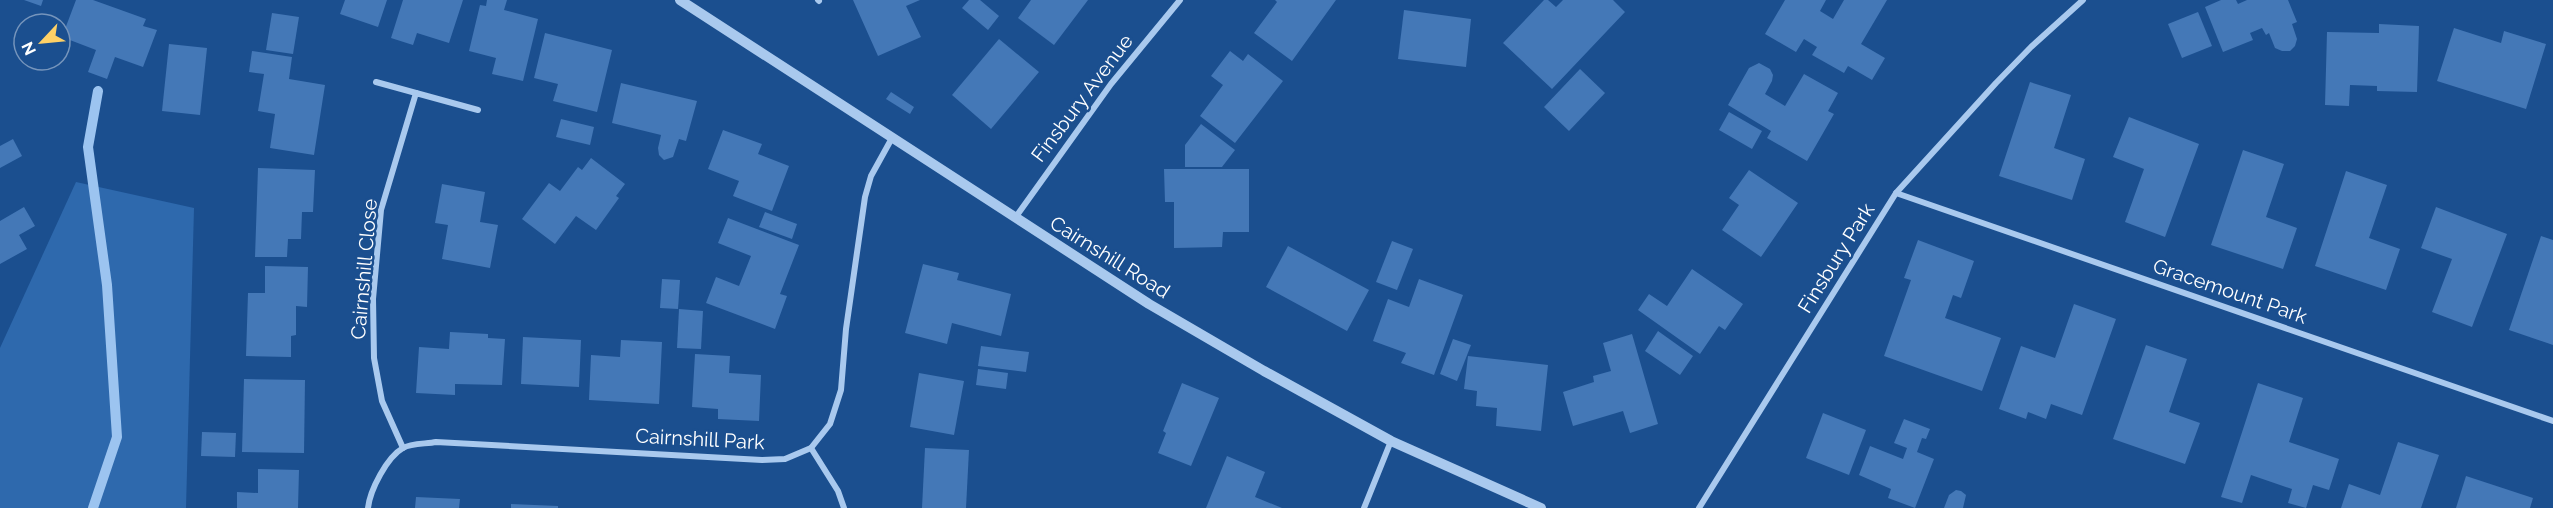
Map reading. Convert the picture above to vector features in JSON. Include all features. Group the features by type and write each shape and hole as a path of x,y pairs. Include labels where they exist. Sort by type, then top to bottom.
{"street":[{"name":"Cairnshill Road","path":"680,0 1015,218 1159,309 1264,371 1391,441 1541,508"},
{"name":"Finsbury Avenue","path":"1015,218 1111,84 1180,0"},
{"name":"Finsbury Park","path":"1699,508 1896,194 2031,47 2083,0"},
{"path":"376,82 478,110"},
{"name":"Cairnshill Close","path":"403,448 382,401 374,358 374,299 381,210 416,93"},
{"name":"Cairnshill Park","path":"403,448 436,442 762,460 785,459 811,448 830,424 841,390 846,329 865,197 871,177 892,138"},
{"name":"Gracemount Park","path":"1896,194 2553,421"},
{"path":"1364,508 1391,441"},
{"path":"368,508 369,498 381,471 403,448"},
{"path":"811,448 838,491 844,508"}],"shaded area":[{"path":"76,182 194,208 186,508 0,508 0,348"}],"building":[{"path":"24,0 43,0 41,6"},
{"path":"76,0 93,0 146,19 143,26 157,30 143,67 115,57 107,79 88,72 96,50 72,41 71,12"},
{"path":"345,0 387,0 378,27 340,14"},
{"path":"403,0 463,0 449,43 417,33 413,45 391,38"},
{"path":"487,0 507,0 504,10 538,19 523,81 492,74 496,58 469,51 480,5 486,6"},
{"path":"853,0 920,0 906,6 921,37 878,56"},
{"path":"969,0 980,0 999,16 988,30 962,8"},
{"path":"1031,0 1088,0 1054,45 1018,18"},
{"path":"1275,0 1336,0 1292,61 1254,33 1277,2"},
{"path":"1544,0 1548,0 1556,7 1563,0 1613,0 1625,12 1552,89 1503,43"},
{"path":"1785,0 1826,0 1820,11 1833,19 1844,0 1887,0 1861,44 1885,58 1872,80 1848,66 1844,73 1812,55 1817,47 1804,39 1796,52 1765,34"},
{"path":"2221,0 2236,0 2238,4 2247,0 2288,0 2297,22 2292,24 2297,39 2295,46 2290,51 2275,48 2269,33 2266,35 2262,28 2250,33 2253,40 2223,52 2205,7"},
{"path":"1404,10 1471,19 1466,67 1398,59"},
{"path":"2198,12 2212,46 2182,58 2168,24"},
{"path":"272,13 299,17 293,54 266,50"},
{"path":"2379,24 2419,26 2417,92 2377,91 2377,86 2350,85 2349,106 2325,105 2327,32 2379,33"},
{"path":"2454,28 2501,43 2504,31 2546,44 2526,109 2437,81"},
{"path":"545,33 612,50 597,112 553,101 558,84 534,78"},
{"path":"999,39 1039,72 991,129 952,95"},
{"path":"169,44 207,48 200,115 162,111"},
{"path":"252,51 292,57 289,79 325,85 314,155 270,148 275,114 258,111 264,74 249,72"},
{"path":"1230,51 1243,61 1248,54 1283,81 1235,143 1200,116 1223,85 1211,76"},
{"path":"1759,63 1770,69 1773,75 1765,94 1785,106 1804,74 1838,93 1828,111 1834,114 1807,161 1767,138 1771,131 1728,105 1749,68"},
{"path":"1580,69 1605,93 1569,131 1544,107"},
{"path":"2030,82 2071,95 2054,148 2085,159 2072,200 1999,176"},
{"path":"621,83 697,101 686,141 679,139 673,157 664,160 659,155 661,135 612,123"},
{"path":"891,92 914,107 910,114 886,99"},
{"path":"1729,112 1762,131 1752,149 1719,130"},
{"path":"2129,117 2199,144 2165,237 2125,222 2144,169 2113,157"},
{"path":"561,119 594,127 590,145 556,137"},
{"path":"1201,124 1235,150 1222,167 1185,167 1185,145"},
{"path":"723,130 762,144 758,154 789,166 772,211 733,196 739,181 708,169"},
{"path":"13,139 22,156 0,168 0,146"},
{"path":"2243,150 2284,164 2266,217 2297,228 2283,269 2211,245"},
{"path":"591,158 625,184 616,196 619,198 596,230 576,216 555,244 522,219 549,183 560,191 578,167 582,170"},
{"path":"258,168 315,170 313,212 302,212 301,239 288,239 287,257 255,257"},
{"path":"1164,169 1249,169 1249,232 1223,232 1222,247 1174,248 1174,202 1165,202"},
{"path":"1749,170 1798,203 1761,257 1722,230 1739,205 1729,198"},
{"path":"2346,171 2387,185 2369,238 2400,249 2386,290 2315,266"},
{"path":"442,184 485,192 480,222 498,225 490,268 442,259 448,225 435,223"},
{"path":"24,207 35,226 19,235 27,249 0,264 0,221"},
{"path":"2436,207 2507,234 2472,327 2432,312 2452,259 2421,248"},
{"path":"765,212 797,224 792,239 759,227"},
{"path":"728,218 799,245 780,294 787,296 775,329 706,303 716,277 739,286 751,256 718,243"},
{"path":"2541,236 2553,240 2553,345 2509,330"},
{"path":"1918,240 1974,261 1961,298 1953,295 1945,318 2001,338 1982,391 1884,356 1911,280 1904,278"},
{"path":"1392,241 1413,249 1397,290 1376,282"},
{"path":"1288,246 1369,290 1347,331 1266,287"},
{"path":"923,264 959,273 957,280 1011,294 1001,336 952,323 947,344 905,333"},
{"path":"265,266 308,267 307,307 296,306 296,335 291,336 291,357 246,356 248,293 265,293"},
{"path":"1692,269 1743,304 1725,330 1719,326 1700,354 1638,310 1649,294 1667,306"},
{"path":"662,279 680,280 678,309 660,308"},
{"path":"1419,279 1463,295 1434,375 1401,363 1406,353 1373,341 1388,299 1409,307"},
{"path":"2074,304 2116,319 2082,415 2051,404 2046,419 2028,412 2026,419 1999,409 2021,346 2055,358"},
{"path":"679,309 703,311 701,349 677,348"},
{"path":"1658,331 1693,356 1680,375 1645,351"},
{"path":"450,332 488,334 488,338 505,339 502,385 455,384 455,395 416,393 419,347 449,349"},
{"path":"1632,334 1658,424 1630,433 1623,411 1573,426 1563,392 1594,382 1593,376 1611,371 1603,343"},
{"path":"523,337 581,340 579,387 521,384"},
{"path":"1453,339 1471,345 1457,381 1440,374"},
{"path":"621,340 662,342 659,404 589,400 591,355 620,357"},
{"path":"2146,345 2187,359 2169,412 2200,423 2185,464 2113,439"},
{"path":"981,346 1029,352 1026,372 978,366"},
{"path":"695,354 730,356 729,373 761,375 759,421 718,419 718,409 692,407"},
{"path":"1468,356 1548,365 1541,431 1496,426 1497,408 1476,406 1477,391 1464,389"},
{"path":"978,369 1008,373 1006,389 976,385"},
{"path":"919,373 964,381 954,435 910,427"},
{"path":"244,379 305,380 304,453 242,452"},
{"path":"1182,383 1219,398 1191,466 1158,453 1166,433 1163,431"},
{"path":"2258,383 2303,398 2289,442 2339,459 2329,490 2313,485 2306,508 2288,503 2292,489 2251,475 2242,503 2221,497"},
{"path":"1823,413 1866,430 1849,475 1806,458"},
{"path":"1904,419 1930,429 1926,439 1922,438 1917,452 1934,459 1915,508 1888,498 1891,489 1859,475 1870,446 1903,459 1907,448 1894,443"},
{"path":"202,432 236,433 235,457 201,456"},
{"path":"2398,442 2439,455 2421,508 2341,508 2349,484 2380,495"},
{"path":"925,448 969,450 966,508 922,508"},
{"path":"1227,456 1265,472 1255,497 1282,508 1206,508"},
{"path":"258,469 299,470 298,508 237,508 237,492 258,493"},
{"path":"2466,476 2533,498 2530,508 2456,508"},
{"path":"1956,490 1966,495 1963,508 1944,508 1949,495"},
{"path":"416,497 460,499 459,508 415,508"},
{"path":"511,504 558,506 558,508 511,508"}],"waterway":[{"path":"93,508 117,437 107,285 88,147 98,91"}]}
